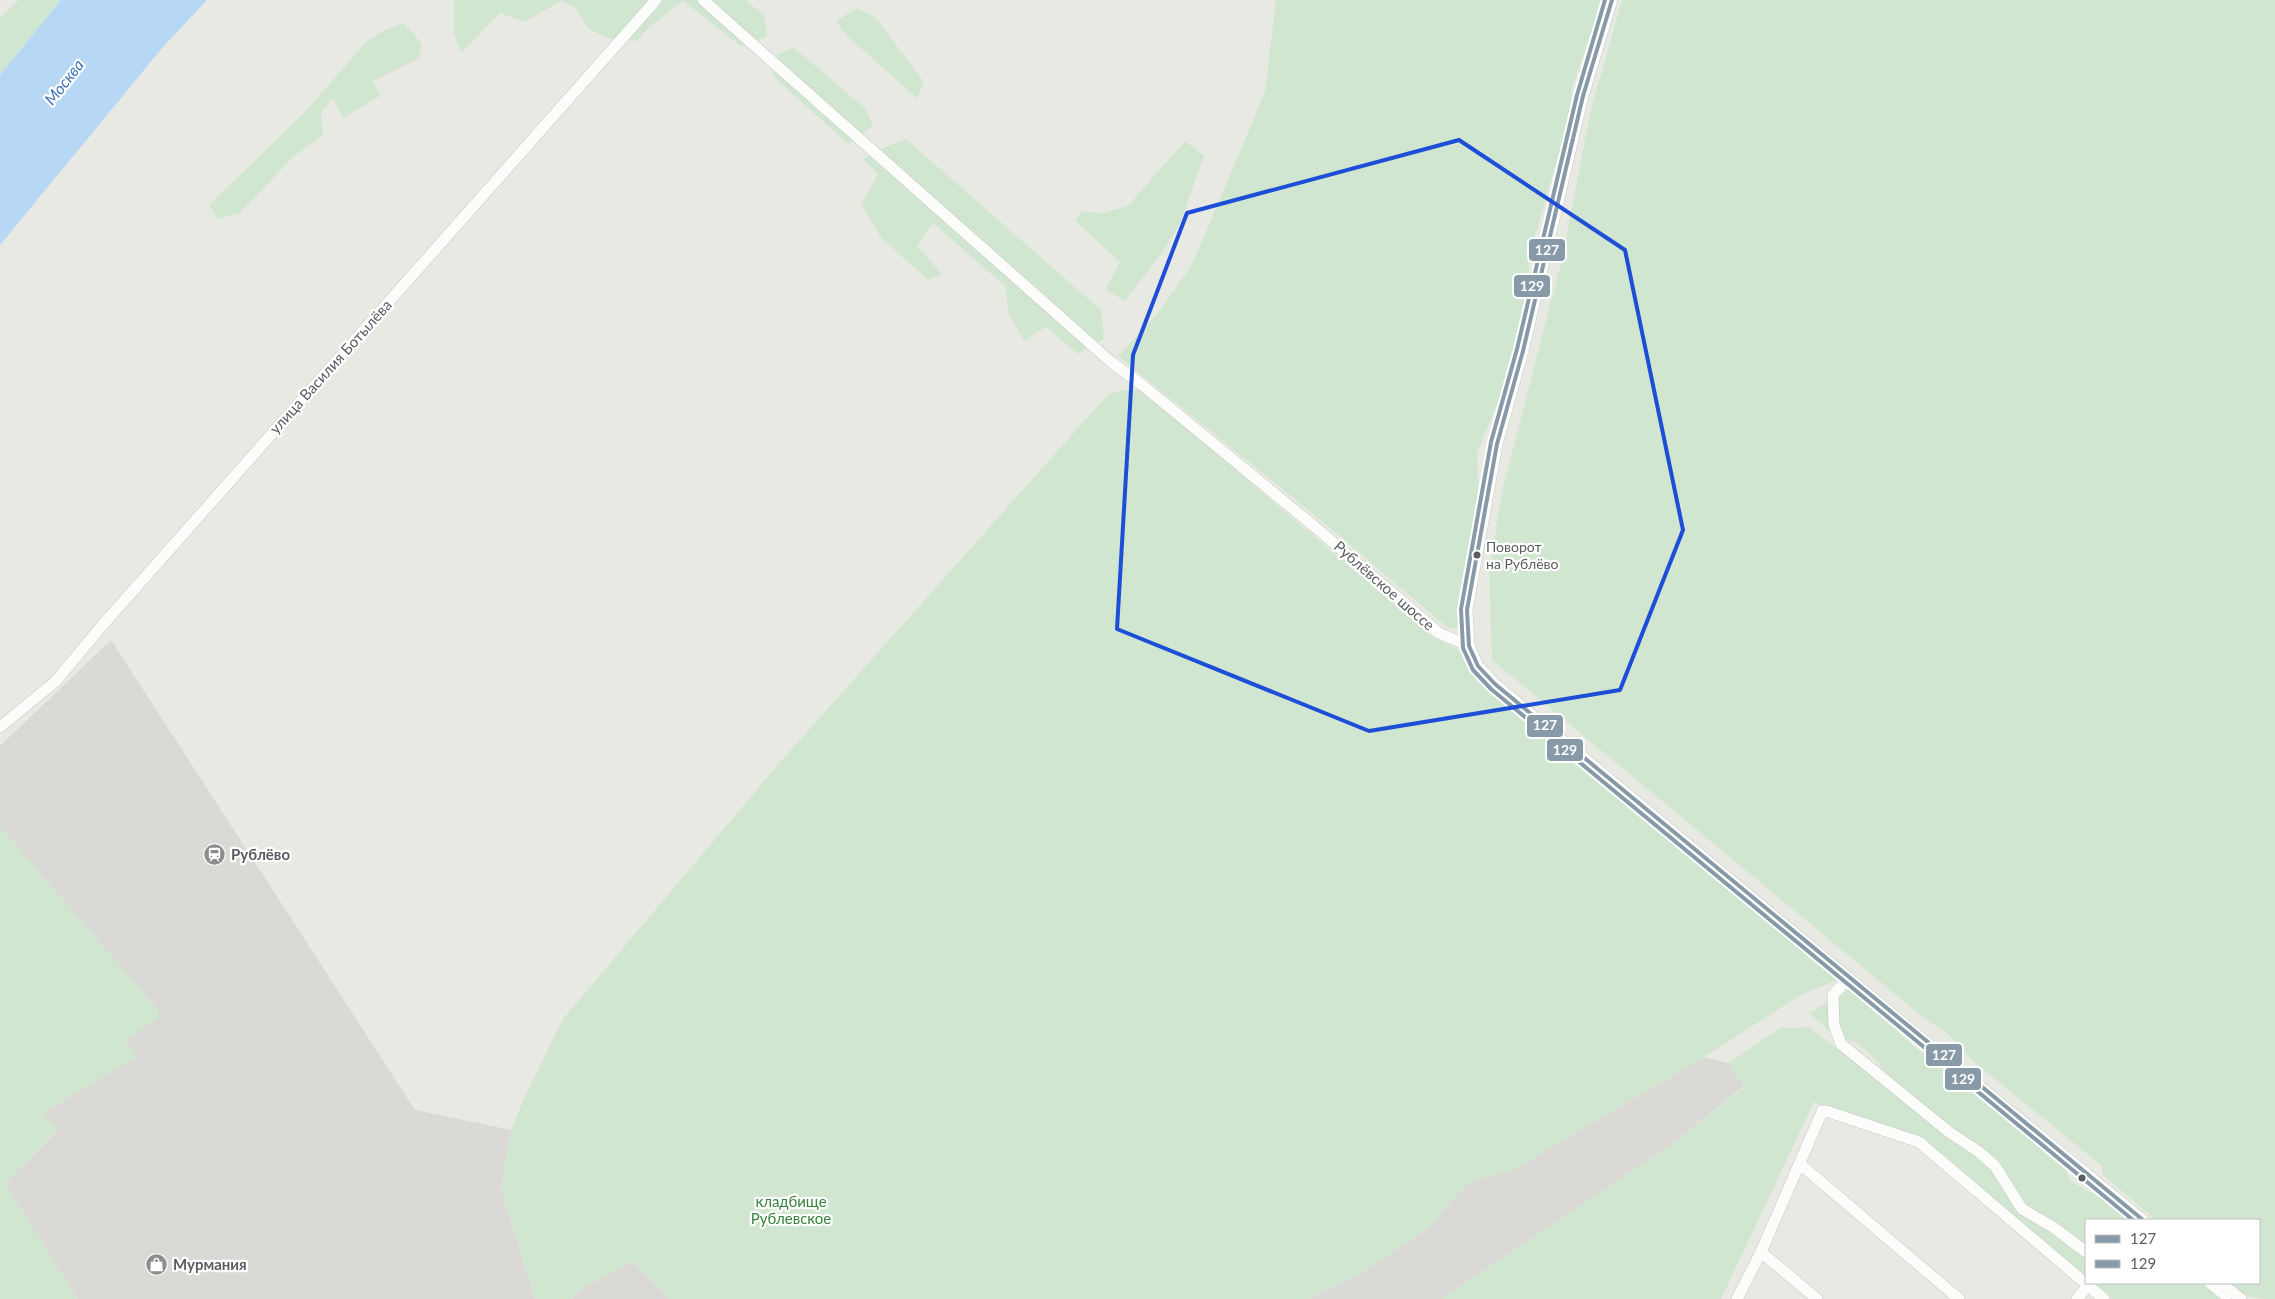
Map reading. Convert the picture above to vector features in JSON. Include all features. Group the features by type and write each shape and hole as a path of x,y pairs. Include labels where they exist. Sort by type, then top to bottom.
{"street":[{"name":"улица Василия Ботылёва","path":"0,726 56,681 139,583 656,0"},
{"name":"Рублёвское шоссе","path":"703,0 1111,362 1315,527 1438,633 1469,646"},
{"path":"1612,0 1583,96 1523,351 1497,444 1467,610 1469,646 1478,666 1495,684 2140,1218"},
{"path":"1849,978 1833,995 1834,1025 1841,1044 1949,1132 1980,1152 1995,1166 2022,1209 2053,1227 2085,1251"},
{"path":"1737,1299 1761,1252 1822,1111 1920,1142 2085,1281"},
{"path":"1800,1164 1959,1299"},
{"path":"1761,1252 1817,1299"},
{"path":"2077,1299 2089,1284 2104,1299"},
{"path":"2212,1284 2238,1298"},
{"path":"2223,1284 2238,1298"}],"highlighted area":[{"path":"1459,140 1625,250 1683,530 1620,690 1369,731 1117,629 1133,355 1187,213"}],"shaded area":[{"path":"111,640 415,1110 511,1130 501,1188 535,1299 78,1299 5,1184 58,1130 42,1113 137,1056 124,1041 156,1019 159,1011 0,827 0,746"},
{"path":"1704,1057 1728,1063 1744,1086 1679,1139 1442,1299 1308,1299 1363,1272 1428,1228 1470,1181 1513,1170"},
{"path":"632,1261 669,1299 572,1299 580,1290"}],"green space":[{"path":"19,0 61,0 0,75 0,18"},
{"path":"454,0 746,0 765,17 767,37 741,46 683,1 648,28 637,41 608,38 590,30 575,8 561,1 525,22 500,13 461,53 454,33"},
{"path":"1276,0 1602,0 1572,88 1568,123 1528,260 1531,281 1521,311 1522,342 1477,453 1479,499 1457,628 1448,628 1312,513 1118,356 1158,313 1192,265 1265,92"},
{"path":"1622,0 2275,0 2275,1299 2250,1297 2230,1284 2260,1284 2260,1219 2155,1219 2102,1174 2102,1166 1973,1061 1949,1035 1919,1014 1492,660 1489,575 1502,491 1562,259 1591,109"},
{"path":"857,8 875,17 923,81 918,99 846,35 836,21"},
{"path":"404,23 422,44 419,58 373,81 380,96 343,118 333,98 321,113 323,135 294,156 240,213 218,219 209,205 305,112 367,41 385,30"},
{"path":"793,47 866,109 873,126 848,144 773,76 777,55"},
{"path":"906,139 1101,310 1104,339 1078,354 1046,327 1024,341 1009,314 1005,286 933,223 917,246 942,274 928,280 882,239 861,205 878,174 863,159 883,148"},
{"path":"1185,141 1204,156 1179,226 1157,260 1124,301 1106,289 1120,262 1075,221 1082,211 1103,213 1128,206"},
{"name":"кладбище Рублевское","path":"1122,390 1141,390 1433,637 1464,653 1468,666 1839,979 1799,996 1704,1057 1513,1170 1470,1182 1428,1228 1363,1272 1308,1299 669,1299 632,1261 580,1290 572,1299 535,1299 501,1188 511,1130 525,1096 563,1019 782,760 1103,400 1111,393"},
{"path":"0,827 159,1011 157,1019 124,1041 138,1056 42,1113 58,1129 5,1184 78,1299 0,1299"},
{"path":"1850,989 1918,1050 2064,1164 2070,1181 2092,1193 2108,1191 2139,1219 2085,1219 2085,1275 1921,1138 1814,1102 1721,1299 1442,1299 1679,1139 1744,1087 1728,1063 1780,1028 1809,1027 1883,1084 1890,1077 1868,1052 1855,1042 1844,1040 1829,1031 1809,1013"},
{"path":"2095,1284 2208,1284 2225,1299 2113,1299"}],"water":[{"name":"Москва","path":"61,0 207,0 163,47 0,245 0,75"}],"transit line":[{"name":"129","path":"1605,0 1577,95 1517,349 1491,442 1461,609 1463,648 1473,670 1491,689 2132,1219"},
{"name":"127","path":"1612,0 1583,96 1523,351 1497,444 1467,610 1469,646 1478,666 1495,684 2142,1219"}],"place":[{"name":"Поворот на Рублёво","path":"1477,555"},
{"name":"Рублёво","path":"215,855"},
{"name":"Мурмания","path":"157,1265"}]}
